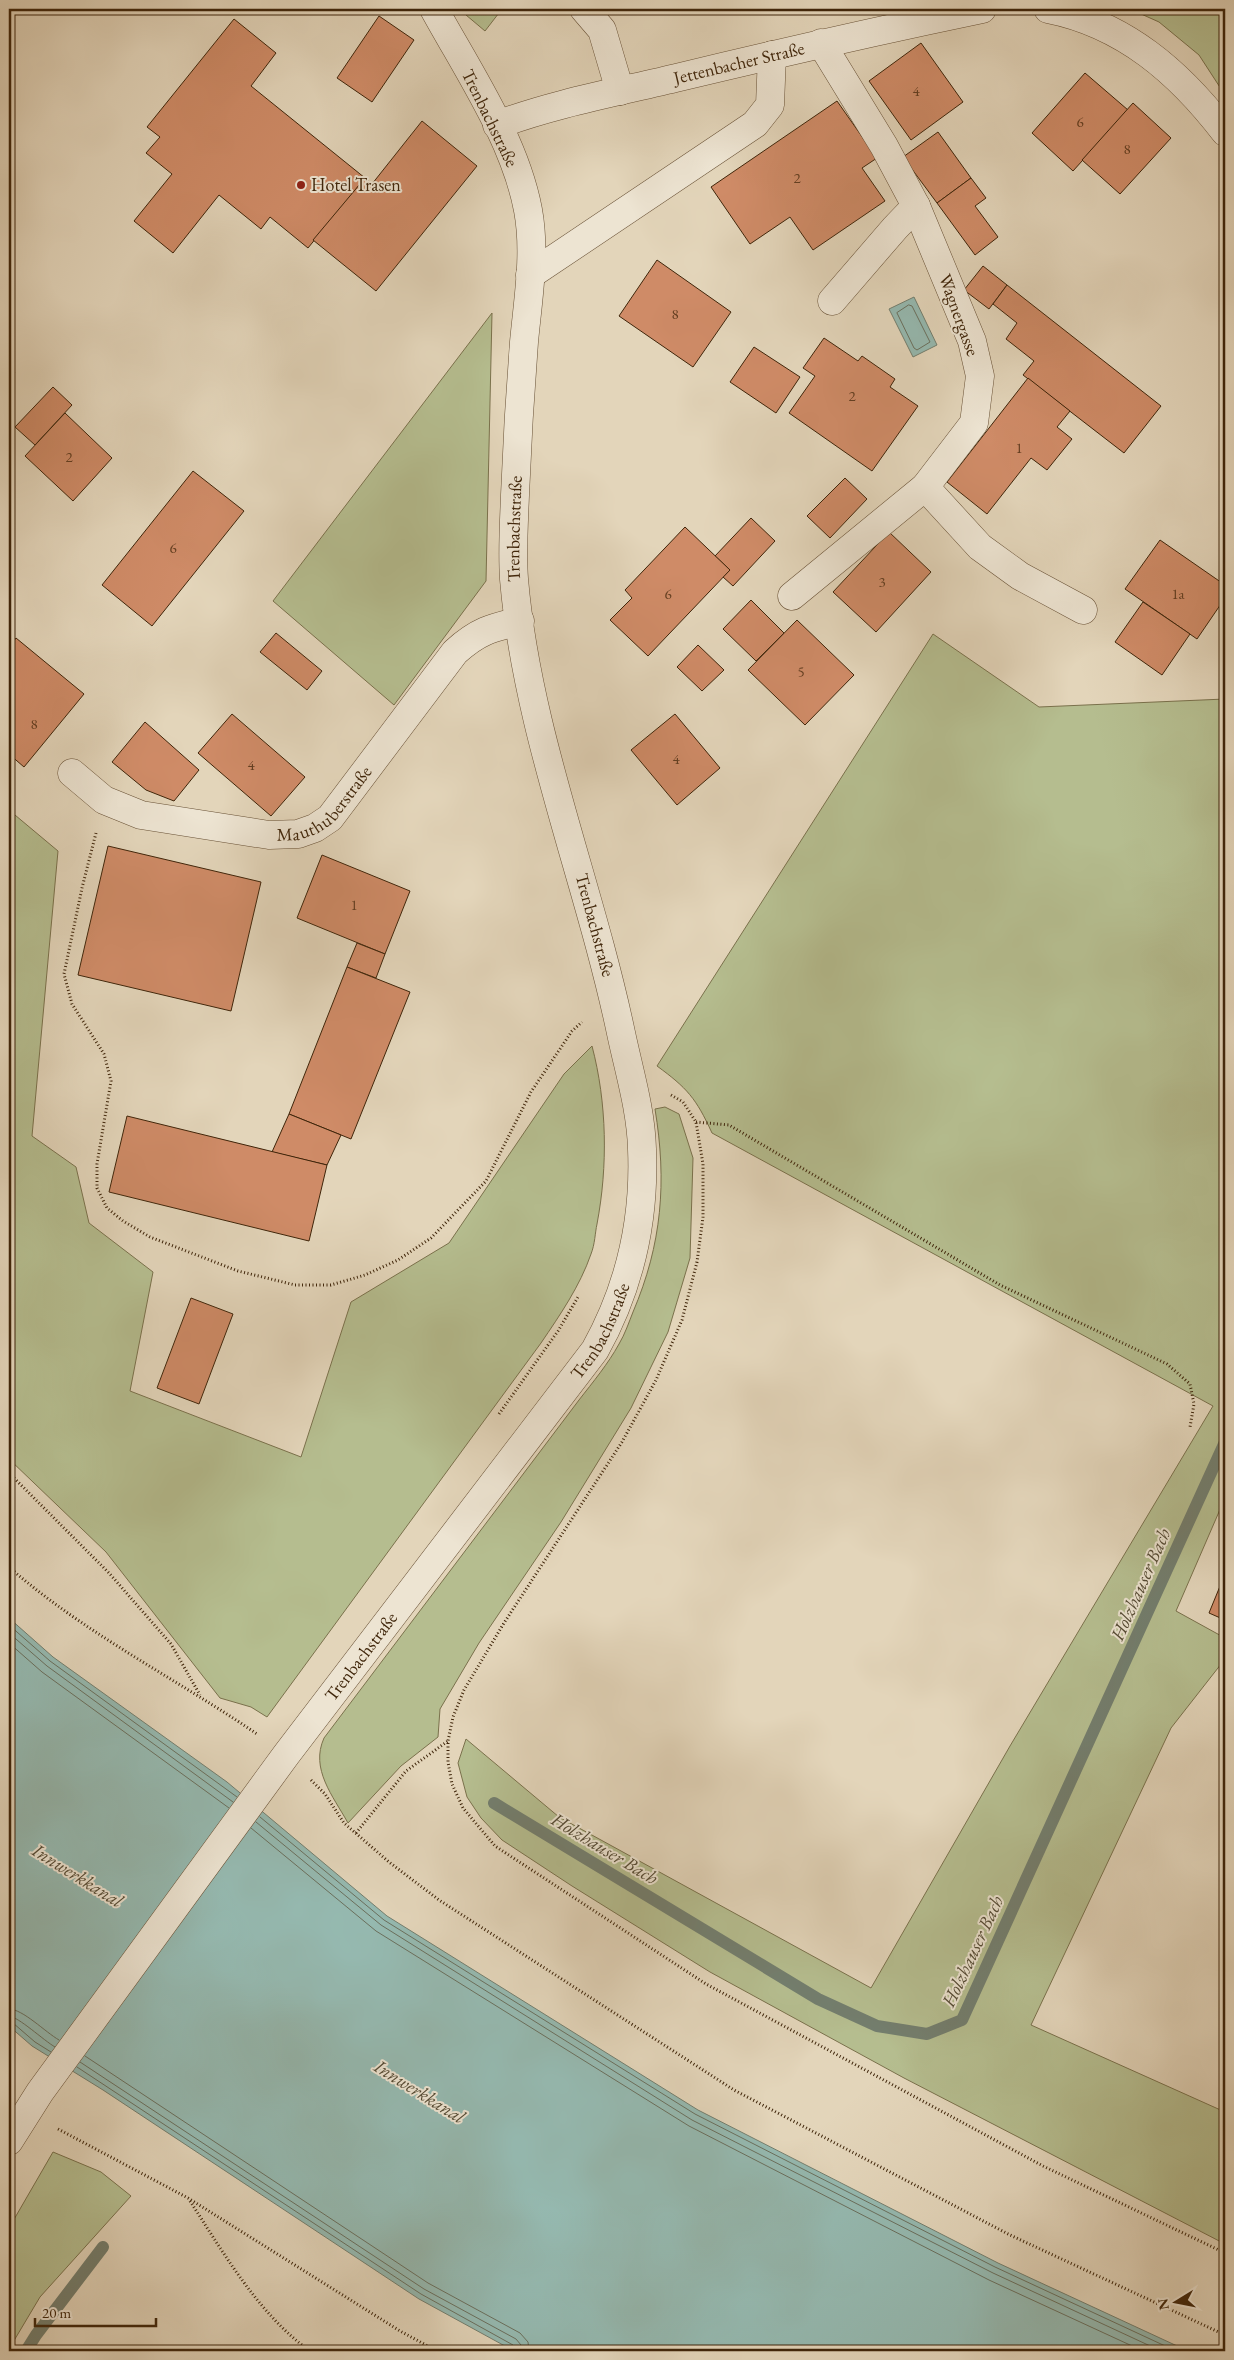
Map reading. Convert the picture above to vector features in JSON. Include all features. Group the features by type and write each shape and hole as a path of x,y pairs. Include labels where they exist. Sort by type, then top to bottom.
{"street":[{"name":"Trenbachstraße","path":"9,2141 26,2113 286,1755 595,1350 609,1326 629,1270 640,1203 642,1148 634,1091 613,992 539,725 525,659 513,552 517,437 530,274 528,210 510,150 434,9"},
{"path":"584,9 602,30 620,91"},
{"name":"Jettenbacher Straße","path":"497,125 572,101 821,43 982,9"},
{"path":"1048,9 1097,23 1143,48 1171,73 1225,132"},
{"name":"Wagnergasse","path":"792,596 925,487 974,424 980,376 972,341 916,206 884,146 821,43"},
{"path":"530,274 754,124 770,105 772,55"},
{"path":"832,301 894,228 916,206"},
{"path":"925,487 980,547 1020,576 1083,610"},
{"name":"Mauthuberstraße","path":"72,773 104,800 140,815 269,835 298,834 315,828 330,818 346,800 455,652 485,630 520,621"}],"path":[{"path":"104,800 82,888 64,974 72,1004 104,1054 112,1081 97,1164 97,1188 107,1208 123,1221 150,1237 238,1271 294,1285 331,1284 365,1275 398,1260 431,1238 486,1181 531,1092 552,1060 572,1031 613,992"},
{"path":"634,1091 665,1092 683,1102 696,1122 703,1164 703,1217 697,1262 682,1320 656,1380 622,1442 504,1623 464,1690 453,1717 448,1741 448,1762 452,1784 463,1808 495,1846 525,1868 706,1984 1043,2166 1225,2253"},
{"path":"696,1122 729,1125 1000,1286 1167,1364 1190,1384 1194,1404 1190,1427"},
{"path":"495,1419 558,1331 580,1294"},
{"path":"9,1474 109,1573 165,1637 200,1695"},
{"path":"9,1567 81,1624 200,1695 286,1755 326,1794 344,1823 389,1862 439,1900 734,2090 1010,2235 1225,2335"},
{"path":"356,1833 406,1771 448,1741"},
{"path":"26,2113 188,2198 400,2331 437,2351"},
{"path":"188,2198 235,2271 291,2337 310,2351"}],"green space":[{"path":"462,9 502,9 485,31 466,15"},
{"path":"1130,9 1225,9 1225,95 1199,55 1159,22"},
{"path":"492,313 486,581 394,705 273,601"},
{"path":"933,634 1039,707 1225,699 1225,1498 1176,1611 1225,1638 1225,1659 1171,1728 1031,2025 1225,2112 1225,2244 904,2078 710,1972 572,1886 502,1840 481,1818 467,1797 458,1763 466,1739 559,1817 871,1988 1010,1746 1213,1406 712,1133 701,1111 690,1095 657,1066"},
{"path":"9,810 58,851 32,1136 76,1167 89,1223 153,1272 130,1391 301,1457 351,1302 449,1243 564,1074 592,1046 601,1090 603,1112 603,1180 594,1242 581,1277 541,1343 267,1717 251,1707 220,1698 106,1552 9,1459"},
{"path":"665,1107 679,1114 693,1158 690,1258 668,1332 631,1408 561,1522 479,1643 440,1709 438,1737 401,1766 348,1823 330,1792 321,1771 320,1749 324,1738 600,1373 621,1340 643,1287 656,1237 661,1187 661,1162 655,1109"},
{"path":"53,2152 101,2172 131,2196 40,2297 9,2349 9,2228"}],"water":[{"path":"914,297 937,345 913,357 889,309"},
{"name":"Innwerkkanal","path":"9,1618 53,1657 227,1782 387,1916 698,2110 998,2263 1188,2351 514,2351 419,2299 103,2090 32,2046 9,2026"}],"building":[{"path":"379,16 414,40 372,102 337,78"},
{"path":"234,19 276,53 251,86 365,178 308,248 270,217 261,229 219,195 173,253 134,221 172,174 146,153 160,137 147,127"},
{"path":"921,43 963,102 911,140 869,81"},
{"path":"1085,73 1128,110 1073,171 1032,133"},
{"path":"837,101 877,158 862,168 885,201 813,250 790,217 750,244 711,187"},
{"path":"1133,103 1171,138 1120,194 1082,160"},
{"path":"422,121 477,166 376,291 313,240 365,178 372,184"},
{"path":"938,132 971,178 937,203 903,157"},
{"path":"971,178 986,198 975,206 998,237 975,255 937,203"},
{"path":"657,260 731,312 693,367 619,316"},
{"path":"983,266 1007,285 989,309 964,290"},
{"path":"1007,285 1161,406 1124,453 1023,375 1034,361 1006,339 1017,323 993,304"},
{"path":"824,338 858,361 862,356 895,379 890,387 918,406 872,471 789,413 815,376 803,368"},
{"path":"754,347 800,377 776,413 730,382"},
{"path":"9,367 15,372 9,379"},
{"path":"1028,378 1070,411 1057,427 1072,439 1047,470 1031,458 987,514 947,482"},
{"path":"53,387 72,405 35,445 15,427"},
{"path":"65,413 112,458 73,501 25,456"},
{"path":"193,471 244,511 152,626 102,585"},
{"path":"845,478 867,499 830,538 807,516"},
{"path":"751,518 775,541 733,586 723,577 730,570 715,556"},
{"path":"685,527 730,570 648,656 610,620 632,598 625,590"},
{"path":"889,532 931,572 876,632 833,592"},
{"path":"1160,540 1225,585 1225,598 1197,639 1125,589"},
{"path":"751,600 784,633 756,661 723,629"},
{"path":"1143,602 1190,634 1162,675 1115,642"},
{"path":"797,620 854,675 805,725 748,670"},
{"path":"276,633 322,671 307,690 260,652"},
{"path":"16,638 84,694 24,767 9,754 9,647"},
{"path":"698,645 724,670 702,691 677,667"},
{"path":"232,714 305,777 271,816 198,753"},
{"path":"675,714 720,768 677,805 631,750"},
{"path":"145,722 199,770 174,801 146,790 112,762"},
{"path":"108,846 261,882 231,1011 78,975"},
{"path":"322,855 410,891 385,954 297,918"},
{"path":"357,943 385,954 376,978 347,967"},
{"path":"347,967 410,992 351,1139 289,1114"},
{"path":"289,1114 341,1135 327,1165 272,1152"},
{"path":"127,1116 327,1165 309,1241 109,1192"},
{"path":"191,1298 233,1314 199,1404 157,1388"},
{"path":"1225,1574 1225,1620 1209,1613"}],"waterway":[{"name":"Holzhauser Bach","path":"494,1803 818,1999 877,2026 927,2034 962,2020 1225,1442"},
{"name":"Holzhauser Bach","path":"26,2351 103,2247"}],"place":[{"name":"Hotel Trasen","path":"301,185"}]}
